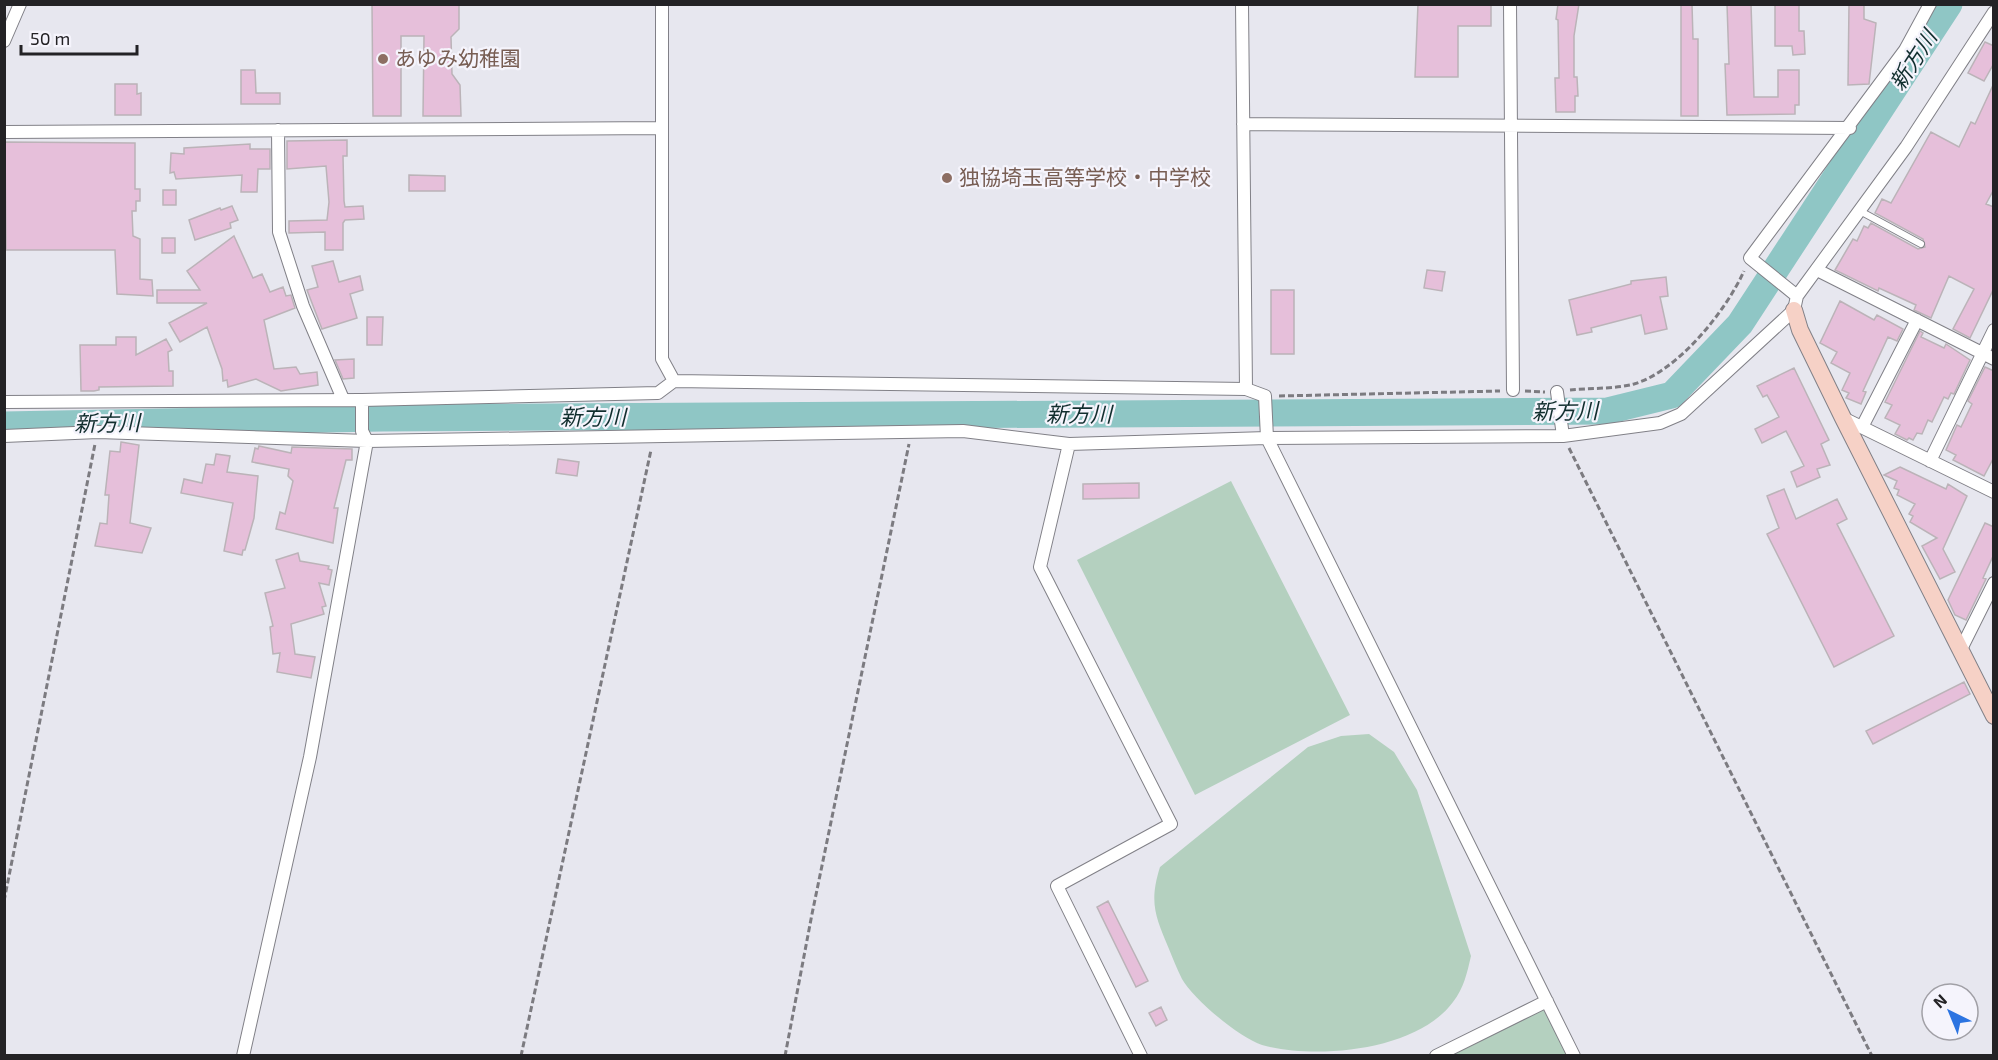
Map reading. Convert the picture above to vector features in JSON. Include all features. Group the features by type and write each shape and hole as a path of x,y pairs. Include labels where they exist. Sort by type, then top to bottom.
{"street":[{"path":"4,41 20,4"},
{"path":"662,4 662,359 674,381"},
{"path":"1242,4 1246,389"},
{"path":"1510,4 1512,390"},
{"path":"1930,4 1905,50 1850,128 1750,258 1796,303 1800,330 1959,651 1994,716"},
{"path":"4,436 98,432 654,437 963,431 1069,444 1267,438 1563,436 1659,423 1681,414 1796,303 1817,270 1990,29 1994,12"},
{"path":"1243,124 1850,128"},
{"path":"4,132 662,128"},
{"path":"278,130 279,232 303,306 343,399"},
{"path":"1817,270 1988,356"},
{"path":"1862,427 1917,320"},
{"path":"1930,461 1988,356 1994,330"},
{"path":"4,402 343,399 362,403 658,393 674,381 1246,389 1265,396 1267,438 1574,1056"},
{"path":"1557,392 1563,436"},
{"path":"243,1056 310,757 365,436 362,403"},
{"path":"1843,418 1993,492"},
{"path":"1069,444 1040,567 1171,824 1057,886 1141,1056"},
{"path":"1959,651 1994,583"},
{"path":"1436,1056 1547,1000"}],"lane":[{"path":"1860,211 1921,244"}],"path":[{"path":"1265,396 1512,390 1557,392 1632,384 1656,376 1677,361 1734,294 1750,258"},
{"path":"785,1056 812,914 912,431"},
{"path":"4,901 98,432"},
{"path":"1563,436 1872,1056"},
{"path":"521,1056 654,437"}],"green space":[{"path":"1231,481 1350,715 1195,795 1077,560"},
{"path":"1369,734 1394,752 1417,790 1471,956 1465,980 1453,1002 1437,1019 1416,1032 1391,1041 1364,1048 1310,1052 1262,1045 1242,1035 1218,1017 1196,997 1182,979 1160,927 1155,909 1155,890 1160,867 1308,747 1341,736"},
{"path":"1543,1009 1567,1055 1451,1056"}],"building":[{"path":"372,4 459,4 459,29 451,37 452,74 460,85 461,116 423,116 424,36 401,36 401,116 373,116"},
{"path":"1418,4 1491,4 1491,26 1458,26 1458,77 1415,77"},
{"path":"1558,4 1579,4 1574,36 1574,77 1577,77 1578,96 1575,96 1575,112 1556,112 1555,78 1559,78 1558,20 1556,19"},
{"path":"1681,4 1692,4 1693,39 1698,39 1698,116 1681,116"},
{"path":"1727,4 1751,4 1754,97 1778,97 1778,70 1799,70 1799,105 1795,105 1795,114 1727,115 1725,64 1729,64"},
{"path":"1775,4 1799,4 1799,31 1804,31 1805,54 1793,55 1792,46 1775,46"},
{"path":"1849,4 1864,4 1864,19 1876,23 1869,84 1848,85"},
{"path":"1985,42 1994,46 1994,63 1984,81 1968,73"},
{"path":"241,70 255,70 256,93 280,93 280,104 241,104"},
{"path":"1994,83 1994,189 1986,204 1994,207 1994,288 1970,338 1953,329 1974,289 1949,276 1931,318 1914,310 1916,305 1879,288 1878,291 1835,270 1853,239 1857,241 1864,226 1868,228 1871,223 1918,249 1925,247 1923,239 1875,213 1882,199 1891,203 1931,132 1959,147 1971,122 1975,124"},
{"path":"115,84 137,84 137,94 141,93 141,115 115,115"},
{"path":"347,140 347,156 343,156 345,207 363,206 364,219 345,220 343,250 325,250 325,232 289,233 289,221 327,220 329,202 326,166 287,169 287,141"},
{"path":"5,142 135,143 135,189 140,189 140,201 136,201 136,211 132,211 133,236 140,239 140,279 152,280 153,296 117,294 115,250 6,250"},
{"path":"250,144 250,149 270,149 270,169 258,169 257,192 241,192 242,175 176,179 174,172 170,173 171,153 184,154 184,148"},
{"path":"409,175 445,176 445,191 409,191"},
{"path":"163,190 176,190 176,205 163,205"},
{"path":"232,206 238,220 230,223 231,228 195,240 189,220 220,208 221,210"},
{"path":"234,236 253,278 262,274 270,292 283,287 286,296 291,295 295,308 264,320 274,369 296,367 300,374 317,372 318,385 281,391 256,379 228,387 227,380 223,381 222,369 207,327 180,342 169,323 207,303 157,303 157,290 200,290 187,271"},
{"path":"162,238 175,238 175,253 162,253"},
{"path":"333,261 339,282 360,276 363,290 350,294 357,318 322,329 307,290 318,287 312,266"},
{"path":"1427,270 1445,272 1442,291 1424,288"},
{"path":"1666,277 1668,296 1660,297 1667,329 1645,334 1641,315 1591,328 1592,332 1577,335 1569,300 1631,284 1631,281"},
{"path":"1271,290 1294,290 1294,354 1271,354"},
{"path":"1840,301 1874,320 1877,315 1903,329 1897,341 1888,337 1863,391 1866,392 1861,404 1846,398 1849,393 1842,390 1850,373 1831,363 1837,352 1820,343"},
{"path":"367,317 383,317 382,345 367,345"},
{"path":"1920,331 1923,333 1921,337 1944,348 1946,344 1970,360 1954,394 1951,393 1948,399 1944,397 1932,422 1928,420 1922,434 1917,433 1913,440 1909,438 1907,440 1895,434 1900,425 1885,418 1892,405 1885,402"},
{"path":"116,337 136,337 136,355 166,339 172,350 168,352 169,371 173,371 173,386 99,387 99,390 81,391 80,345 116,345"},
{"path":"354,359 354,378 343,379 335,360"},
{"path":"1985,367 1994,371 1994,457 1984,476 1953,460 1956,455 1946,450 1957,425 1961,427 1972,404 1968,401"},
{"path":"1794,368 1829,440 1821,444 1830,465 1817,469 1820,477 1797,487 1791,472 1804,466 1786,431 1762,443 1755,429 1779,417 1767,395 1763,397 1757,386"},
{"path":"121,442 139,445 130,523 151,528 142,553 95,546 100,523 107,524 109,495 105,495 110,451 120,452"},
{"path":"259,446 291,453 292,447 352,449 352,460 346,460 334,508 338,508 333,543 276,529 280,512 285,514 293,481 288,476 289,469 252,462 255,448 258,449"},
{"path":"216,454 230,456 227,472 258,476 254,518 242,555 224,551 233,503 181,493 184,479 202,483 206,464 214,465"},
{"path":"558,459 579,462 577,476 556,473"},
{"path":"1900,467 1946,489 1948,484 1967,496 1943,549 1955,572 1940,579 1922,546 1937,538 1910,522 1913,516 1909,514 1915,504 1897,495 1899,490 1894,488 1897,481 1884,475"},
{"path":"1139,483 1139,498 1083,499 1083,484"},
{"path":"1784,489 1796,519 1837,499 1847,519 1837,524 1894,636 1834,667 1767,534 1779,528 1767,496"},
{"path":"1985,523 1994,527 1994,554 1983,578 1986,579 1966,620 1955,615 1948,600"},
{"path":"298,553 300,561 329,566 328,569 332,570 329,585 319,583 326,606 322,607 324,614 291,624 295,654 315,657 311,678 277,672 280,653 273,654 270,627 273,626 265,593 285,588 276,560"},
{"path":"1964,682 1970,694 1873,744 1866,731"},
{"path":"1108,901 1148,981 1136,987 1097,907"},
{"path":"1161,1007 1167,1020 1156,1026 1149,1013"}],"waterway":[{"name":"新方川","path":"4,425 382,418 1607,411 1672,395 1740,324 1949,4"}],"place":[{"name":"あゆみ幼稚園","path":"383,59"},
{"name":"独協埼玉高等学校・中学校","path":"947,178"}]}
